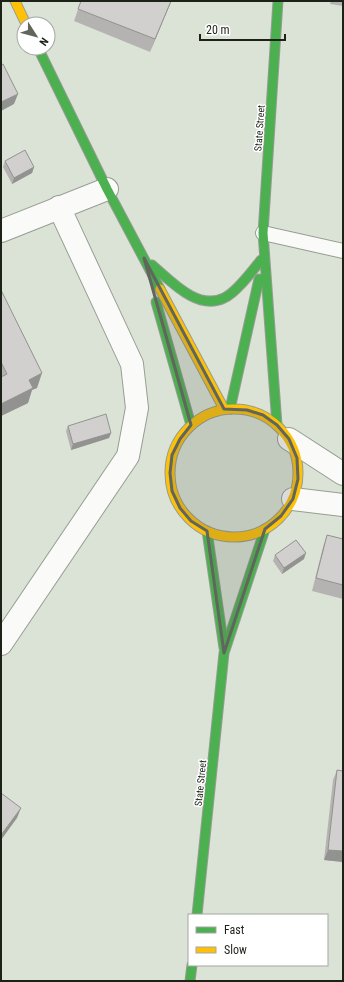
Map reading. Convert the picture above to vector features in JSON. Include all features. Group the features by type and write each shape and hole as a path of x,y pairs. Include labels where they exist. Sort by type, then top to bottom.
{"street":[{"path":"15,1 22,16"},
{"name":"State Street","path":"278,1 263,233 264,256 283,432"},
{"path":"42,56 107,189 227,409"},
{"path":"1,231 107,189"},
{"path":"1,644 128,456 137,408 132,364 59,207"},
{"path":"144,258 189,295 209,302 225,298 243,282 264,256"},
{"name":"State Street","path":"227,409 264,256"},
{"path":"144,258 192,425"},
{"path":"283,432 297,458 298,479 293,499 281,516 265,529 246,536 226,537 207,531 191,521 180,508 172,491 170,473 172,455 180,439 192,425 207,415 227,409 247,410 263,415 283,432 343,474"},
{"path":"293,499 343,505"},
{"name":"State Street","path":"197,914 224,653 265,529"},
{"name":"State Street","path":"207,531 224,653"},
{"path":"190,981 192,966"}],"lane":[{"path":"263,233 343,251"}],"highlighted area":[{"path":"144,258 224,409 247,410 263,415 277,425 289,439 297,458 298,479 293,499 281,516 265,529 224,653 207,531 191,521 180,508 172,491 170,473 172,455 180,439 191,425"}],"building":[{"path":"81,1 171,1 155,39 78,9"},
{"path":"3,64 18,94 1,102 1,65"},
{"path":"25,150 34,167 14,178 5,161"},
{"path":"1,290 42,373 29,380 33,388 1,404 1,377 7,374 1,362"},
{"path":"106,414 111,433 73,444 68,426"},
{"path":"327,535 343,539 343,585 316,578"},
{"path":"296,540 306,553 284,568 275,555"},
{"path":"337,770 343,771 343,851 328,850"},
{"path":"1,793 21,808 1,835"}],"traffic: fast":[{"path":"277,425 263,233 278,1"},
{"path":"42,56 107,189 160,289"},
{"path":"152,265 185,292 204,301 214,301 224,298 234,291 261,260"},
{"path":"230,409 259,279"},
{"path":"156,302 191,425"},
{"path":"197,914 224,653 265,529"},
{"path":"207,531 224,648"},
{"path":"190,981 192,966"}],"traffic: slow":[{"path":"15,1 22,16"},
{"path":"160,289 224,409"},
{"path":"228,409 240,409 253,412 264,417 275,424 283,432 295,454 298,473 297,485 293,497 283,514 275,522 253,534 240,537 228,537 215,534 204,529 193,522 185,514 173,492 170,479 170,467 173,454 178,443 185,432 193,424 215,412 228,409"}]}
